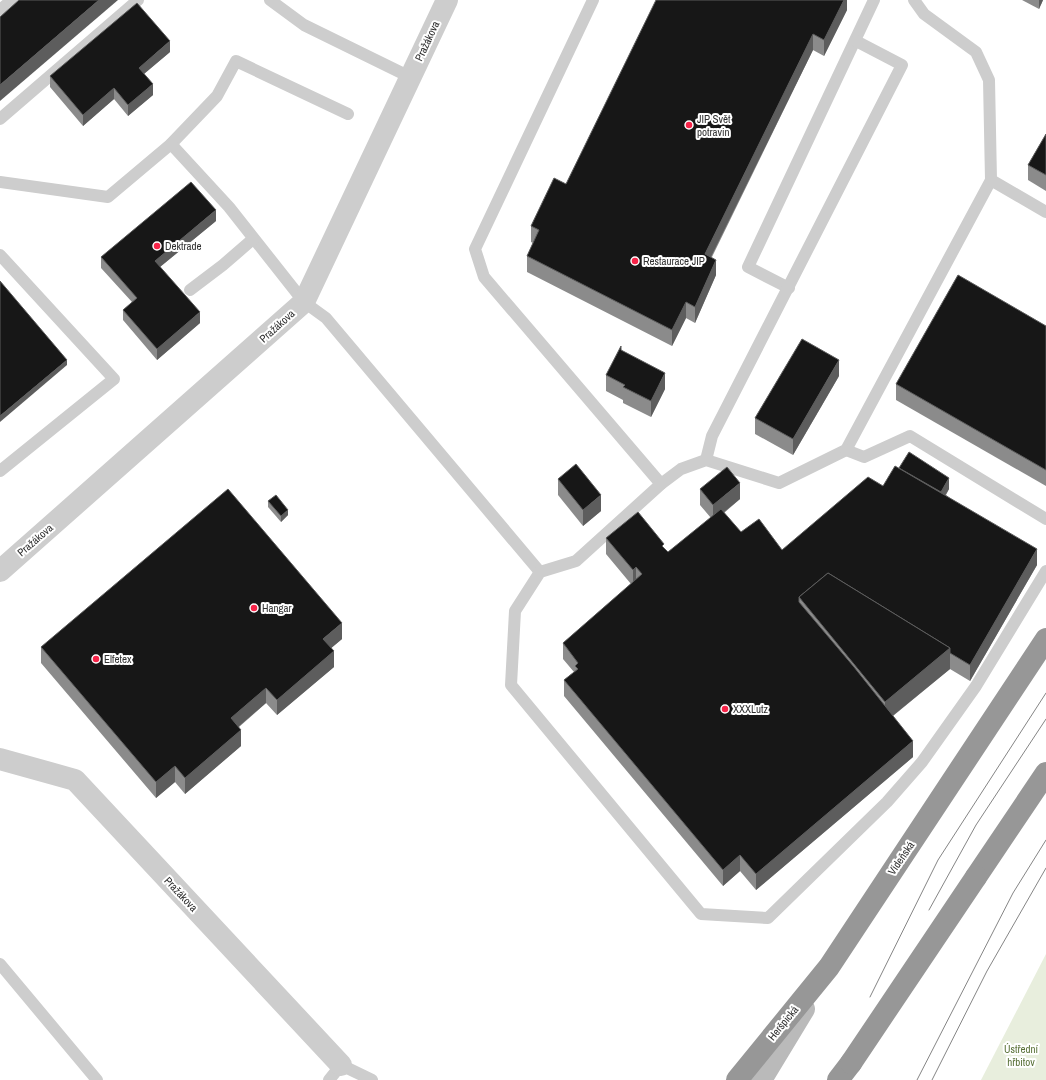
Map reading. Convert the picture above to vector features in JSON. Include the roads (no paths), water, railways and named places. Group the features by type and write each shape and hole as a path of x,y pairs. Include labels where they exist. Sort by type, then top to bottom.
{"highway":[{"name":"Vídeňská","path":"829,967 1046,639"},
{"path":"838,1080 847,1071 1046,773"},
{"name":"Heršpická","path":"743,1079 829,967"}],"street":[{"name":"Pražákova","path":"0,571 304,302 447,0"},
{"name":"Pražákova","path":"0,759 75,780 339,1075"}],"lane":[{"path":"0,10 12,0"},
{"path":"0,119 138,0"},
{"path":"270,0 304,26 410,77"},
{"path":"593,0 475,249 484,277 661,484"},
{"path":"789,288 748,267 856,41 874,0"},
{"path":"914,0 924,14 976,52 989,80 991,180 846,450 779,483 706,460 681,469 661,484 576,561 540,572 515,611 511,685 702,914 768,918 887,802 922,762 976,686 1046,571"},
{"path":"706,460 712,436 902,65 856,41"},
{"path":"0,182 108,197 171,144 217,96 236,61 348,114"},
{"path":"171,144 229,207 304,302 326,318 540,572"},
{"path":"991,180 1046,212"},
{"path":"190,290 223,265 253,239"},
{"path":"0,255 114,379 0,471"},
{"path":"846,450 864,457 910,436 1046,519"},
{"path":"0,964 97,1080"},
{"path":"339,1075 372,1080"}],"tram line":[{"path":"870,997 938,860 1046,693"},
{"path":"929,910 976,825 1046,719"},
{"path":"917,1080 1013,893 1046,840"},
{"path":"932,1080 987,971 1046,868"}],"place":[{"name":"JIP Svět potravin","path":"689,125"},
{"name":"Dektrade","path":"157,246"},
{"name":"Restaurace JIP","path":"635,261"},
{"name":"Hangar","path":"254,608"},
{"name":"Elfetex","path":"96,659"},
{"name":"XXXLutz","path":"725,709"}],"park label":[{"name":"Ústřední hřbitov","path":"1021,1055"}]}
